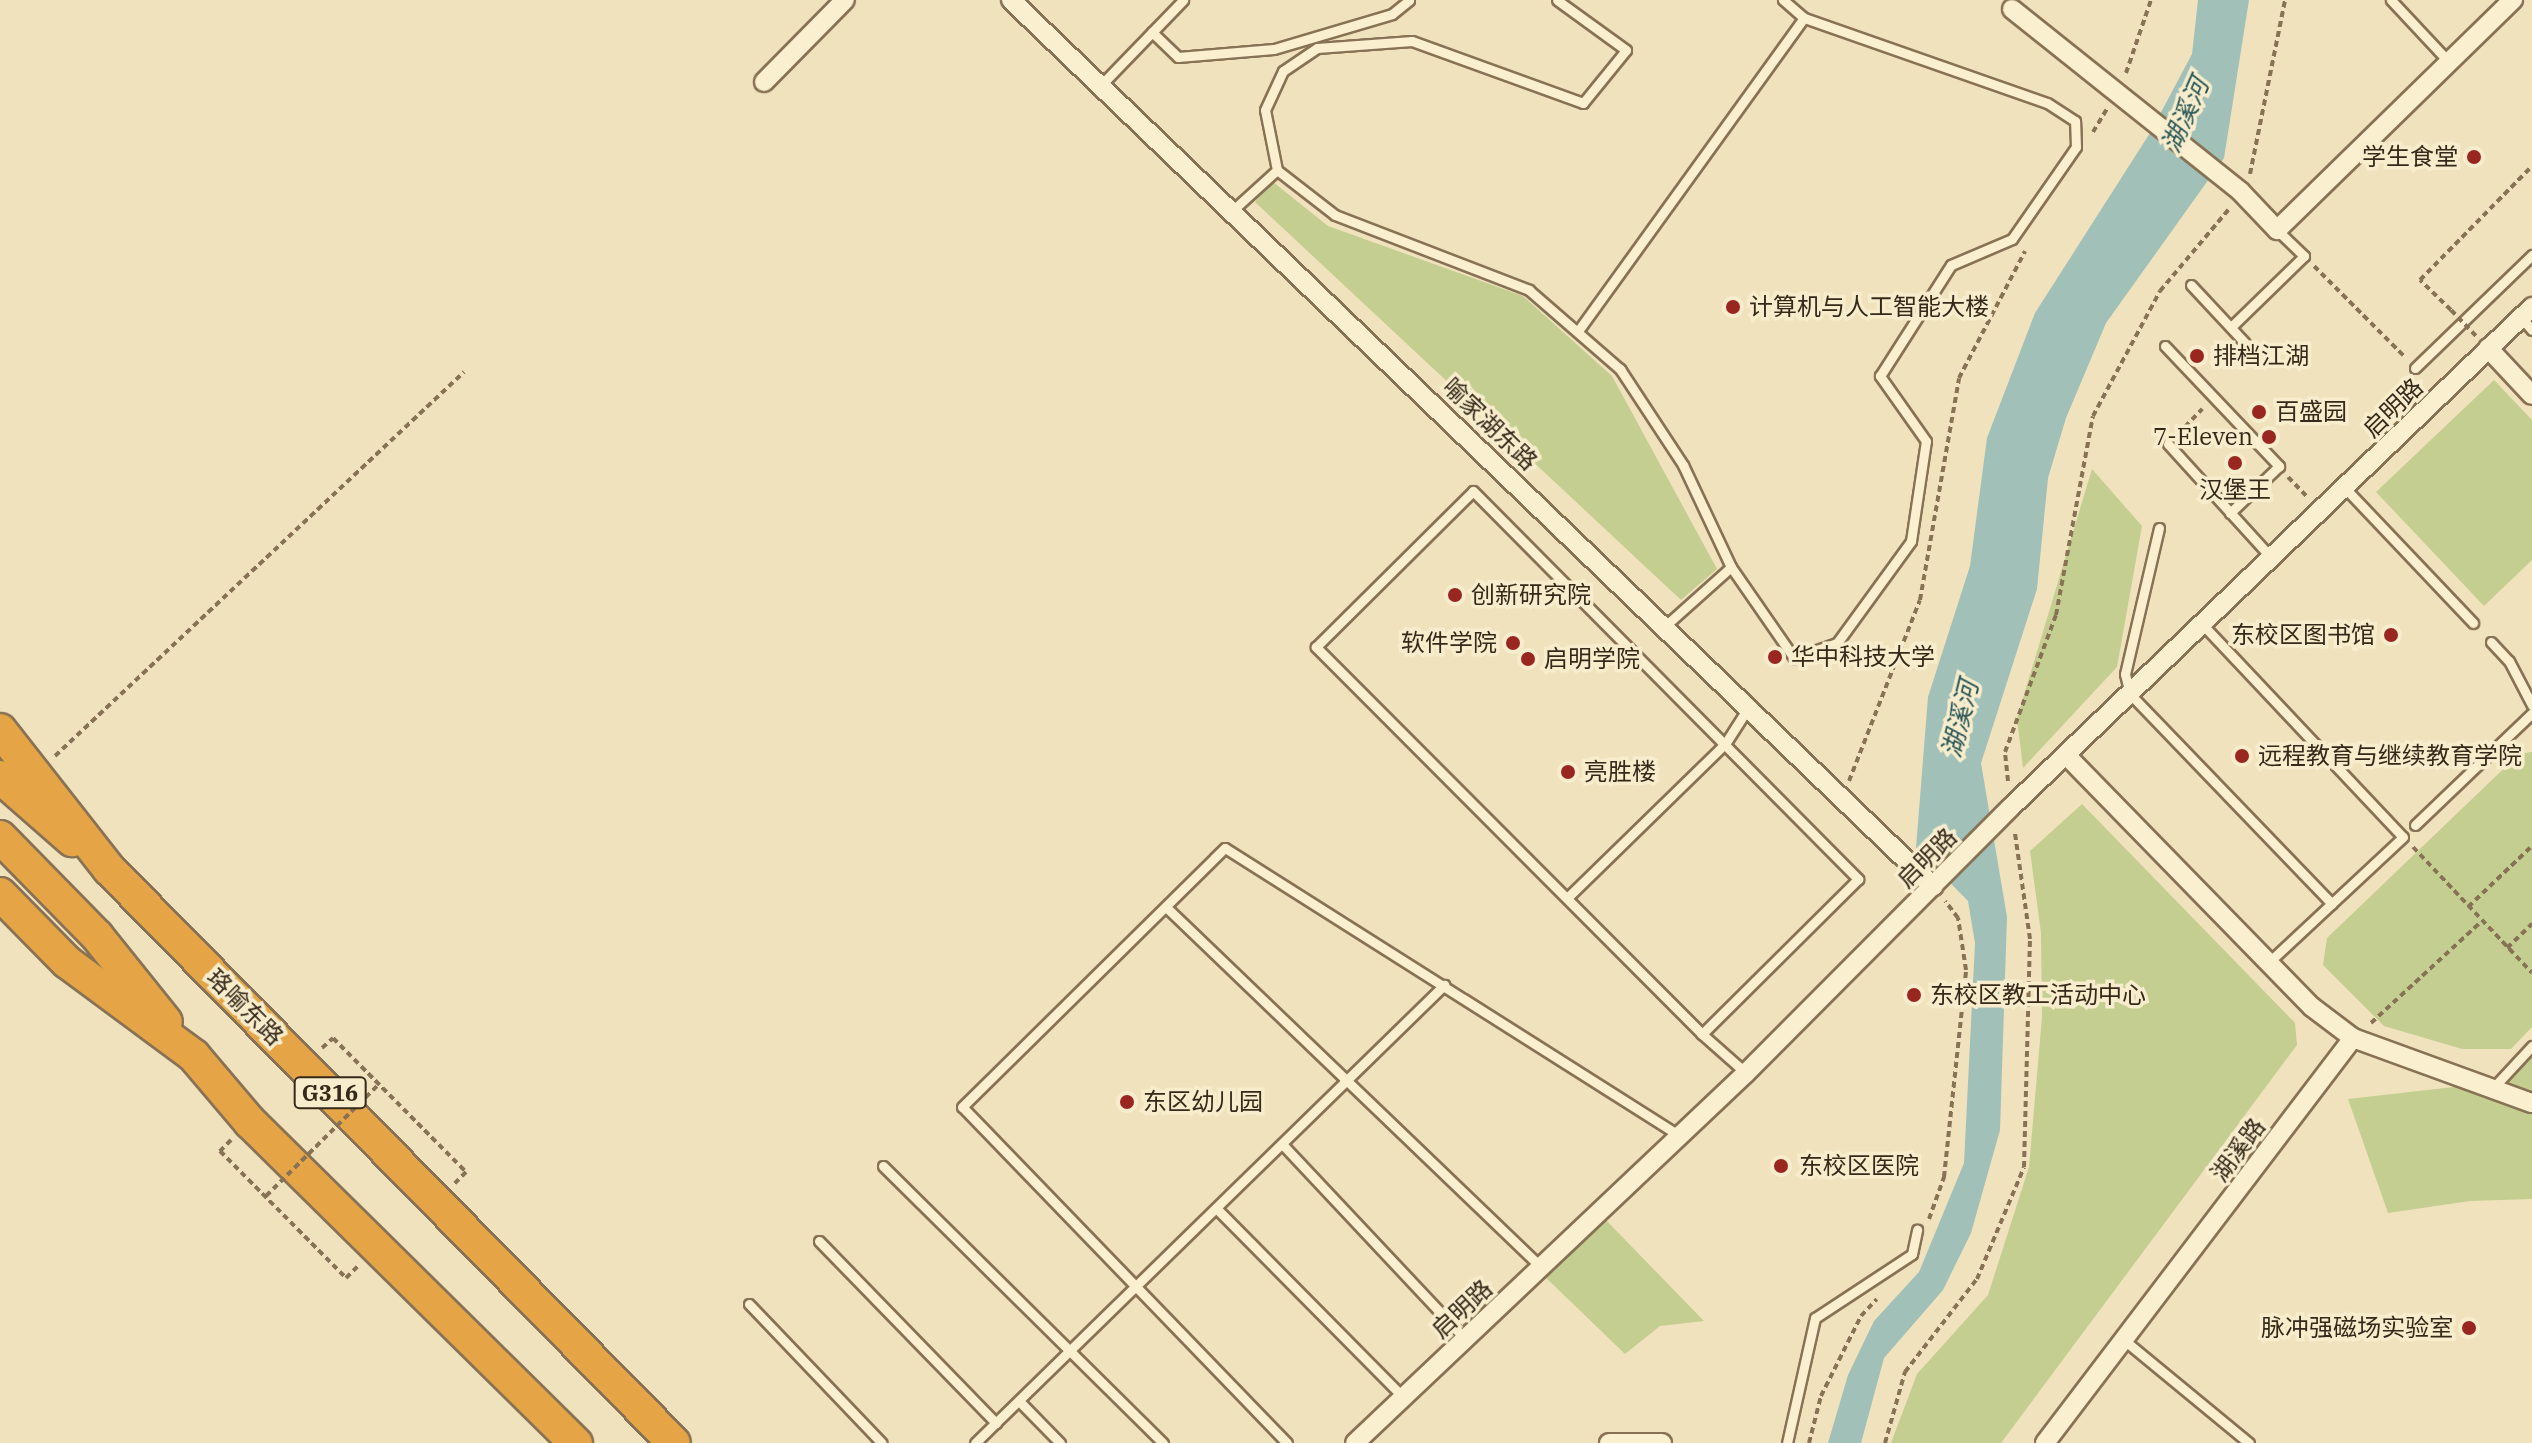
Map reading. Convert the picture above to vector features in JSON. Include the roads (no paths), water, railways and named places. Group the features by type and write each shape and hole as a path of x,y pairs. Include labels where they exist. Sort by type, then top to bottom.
{"highway":[{"name":"珞喻东路","path":"0,730 38,772 109,869 674,1443"},
{"path":"0,777 109,869"},
{"path":"0,837 97,936 250,1122 576,1443"},
{"path":"0,894 67,962 194,1056"}],"street":[{"path":"764,82 845,0"},
{"name":"喻家湖东路","path":"1011,0 1234,209 1934,885"},
{"path":"2012,9 2115,95 2236,188 2277,230 2513,0"},
{"name":"启明路","path":"1355,1443 1746,1073 2010,808 2345,488 2483,343 2528,318"},
{"path":"2483,343 2532,395"},
{"path":"2066,755 2268,963 2353,1038 2532,1103"},
{"name":"湖溪路","path":"2045,1443 2353,1038"},
{"path":"1609,1443 1662,1443"}],"lane":[{"path":"1102,84 1183,0"},
{"path":"1152,32 1178,57 1274,49 1392,14 1409,0"},
{"path":"1557,0 1626,50 1583,103 1412,41 1317,48 1283,71 1265,110 1277,170 1335,215 1529,290 1620,369 1683,465 1731,567 1794,658 1837,643 1911,541 1926,441 1880,376 1951,265 2012,239 2076,147 2075,121 2047,103 1804,18 1783,0"},
{"path":"2391,0 2450,62"},
{"path":"1578,331 1804,18"},
{"path":"1234,209 1277,170"},
{"path":"2231,327 2304,256 2277,230"},
{"path":"2415,368 2532,255"},
{"path":"2191,285 2245,343"},
{"path":"2165,346 2279,466 2230,513"},
{"path":"2168,444 2271,557"},
{"path":"2345,488 2473,623"},
{"path":"1702,1034 1858,879 1473,491 1316,647 1702,1034 1746,1073"},
{"path":"2159,528 2125,674 2130,694 2332,904"},
{"path":"1664,627 1731,567"},
{"path":"2203,625 2403,837 2268,963"},
{"path":"2491,642 2509,661 2532,705"},
{"path":"1567,898 1725,744 1748,708"},
{"path":"2415,825 2532,713"},
{"path":"1287,1443 962,1107 1225,848 1680,1136"},
{"path":"1167,908 1541,1267"},
{"path":"975,1443 1350,1081 1444,985"},
{"path":"2492,1089 2532,1046"},
{"path":"1283,1145 1465,1339"},
{"path":"883,1166 1163,1443"},
{"path":"1217,1209 1403,1397"},
{"path":"1787,1443 1815,1318 1912,1254 1921,1231"},
{"path":"819,1241 996,1423"},
{"path":"749,1304 882,1443"},
{"path":"2124,1340 2249,1443"},
{"path":"1019,1401 1060,1443"}],"water":[{"name":"湖溪河","path":"2198,0 2249,0 2224,158 2106,323 2066,418 2048,478 2037,589 1981,763 2007,917 2000,1130 1971,1233 1943,1290 1884,1358 1861,1443 1828,1443 1848,1375 1874,1321 1919,1272 1964,1163 1975,943 1968,901 1916,848 1928,697 1970,566 1987,438 2035,313 2150,133 2192,54"}],"place":[{"name":"学生食堂","path":"2474,157"},
{"name":"计算机与人工智能大楼","path":"1733,307"},
{"name":"排档江湖","path":"2197,356"},
{"name":"百盛园","path":"2259,412"},
{"name":"7-Eleven","path":"2269,437"},
{"name":"汉堡王","path":"2235,463"},
{"name":"创新研究院","path":"1455,595"},
{"name":"东校区图书馆","path":"2391,635"},
{"name":"软件学院","path":"1513,643"},
{"name":"华中科技大学","path":"1775,657"},
{"name":"启明学院","path":"1528,659"},
{"name":"远程教育与继续教育学院","path":"2242,756"},
{"name":"亮胜楼","path":"1568,772"},
{"name":"东校区教工活动中心","path":"1914,995"},
{"name":"东区幼儿园","path":"1127,1102"},
{"name":"东校区医院","path":"1781,1166"},
{"name":"脉冲强磁场实验室","path":"2469,1328"}]}
